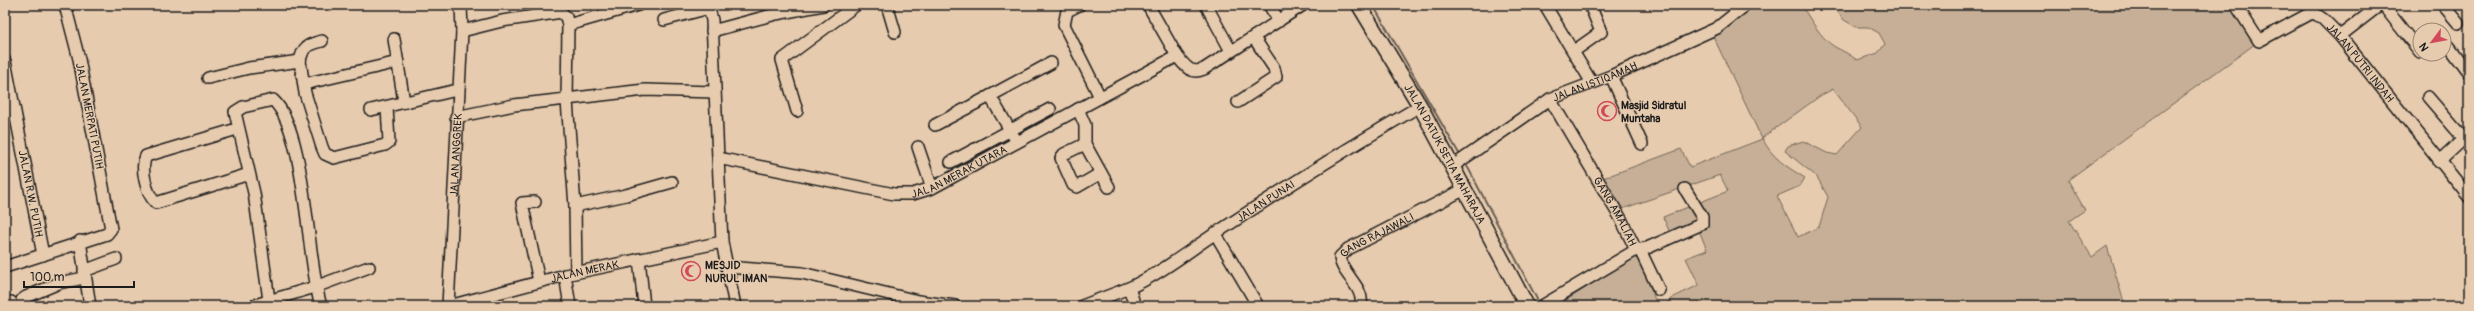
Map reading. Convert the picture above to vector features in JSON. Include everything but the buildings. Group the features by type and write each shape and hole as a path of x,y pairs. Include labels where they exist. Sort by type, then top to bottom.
{"main road":[{"name":"JALAN DATUK SETIA MAHARAJA","path":"1359,5 1455,165 1465,189 1527,306"}],"street":[{"name":"JALAN MERPATI PUTIH","path":"65,5 79,59 112,229 107,234 80,241"},
{"name":"JALAN ANGGREK","path":"448,306 457,90 462,31 461,5"},
{"path":"568,25 638,5"},
{"path":"797,111 782,60 856,5"},
{"path":"887,5 895,32"},
{"path":"1079,5 1065,8 1064,25 1100,97"},
{"path":"1148,5 1177,56 1189,70 1198,72 1304,5"},
{"path":"1206,5 1231,51"},
{"path":"1269,5 1278,21"},
{"path":"1545,5 1592,83"},
{"path":"1574,51 1601,32 1590,5"},
{"name":"JALAN PUTRI INDAH","path":"2236,5 2259,42 2307,15 2314,13 2323,19 2340,36 2439,162 2469,197"},
{"path":"2340,36 2380,5"},
{"path":"2384,5 2412,42"},
{"path":"2443,5 2458,23"},
{"path":"712,31 776,14 819,6"},
{"path":"664,20 709,7 712,31 722,242 735,306"},
{"name":"JALAN ISTIQAMAH","path":"1455,165 1550,100 1611,76 1718,28 1741,7"},
{"path":"462,31 502,21 561,12 566,17 568,25 567,101 575,206 570,306"},
{"path":"1238,102 1276,77 1274,68 1254,38"},
{"path":"394,39 404,102"},
{"path":"322,41 306,45 302,50 300,61 304,84 322,147 328,156 334,158 389,142 387,106"},
{"path":"2452,50 2469,73"},
{"name":"JALAN MERAK UTARA","path":"718,158 894,194 913,194 932,188 1177,56"},
{"name":"JALAN R.W. PUTIH","path":"5,61 43,255"},
{"path":"208,78 249,68 300,61"},
{"path":"304,84 398,62"},
{"path":"935,124 1051,63"},
{"path":"1611,76 1642,144"},
{"path":"371,110 457,90"},
{"path":"456,117 514,106 567,101 645,90 714,92"},
{"path":"990,96 1017,142"},
{"path":"2428,97 2466,137 2439,162"},
{"path":"269,300 259,227 249,174 237,129 235,112 236,110 273,100 279,106 290,133 299,173 315,288 321,306"},
{"name":"GANG AMALIAH","path":"1544,304 1638,250 1550,100"},
{"name":"JALAN PUNAI","path":"1082,306 1153,277 1215,233 1348,148 1420,106"},
{"path":"951,162 1050,109"},
{"path":"1078,109 1085,125 1085,144 1109,187"},
{"path":"237,129 146,156 142,163 151,198 156,203 249,174"},
{"path":"1085,144 1064,154 1061,158 1073,185 1077,187 1101,173"},
{"path":"918,147 932,188"},
{"path":"575,206 626,195 672,182"},
{"name":"GANG RAJAWALI","path":"1361,306 1362,299 1340,263 1340,256 1348,249 1465,189"},
{"path":"1659,290 1638,250 1702,224 1702,217 1685,189"},
{"path":"535,202 522,203 539,281"},
{"path":"1215,233 1258,306"},
{"path":"5,266 43,255 80,241 90,306"},
{"name":"JALAN MERAK","path":"448,306 539,281 722,242"},
{"path":"22,306 22,300 26,297 84,274 116,259"},
{"path":"639,259 644,306"},
{"path":"255,305 315,288 368,267"},
{"path":"727,267 802,274 918,303 955,306"},
{"path":"1129,288 1135,306"}],"shaded area":[{"path":"1755,5 1801,5 1825,39 1835,47 1857,60 1878,53 1885,44 1879,33 1868,27 1856,27 1844,20 1832,5 2233,5 2255,44 2068,180 2085,210 2069,221 2092,257 2107,246 2123,299 2128,306 1663,306 1672,298 1699,285 1686,258 1707,250 1698,228 1670,233 1663,217 1728,191 1720,175 1622,209 1603,178 1681,149 1690,167 1762,139 1713,36","holes":["1833,89 1862,127 1837,155 1827,153 1803,141 1788,146 1785,151 1817,177 1828,197 1819,227 1798,237 1777,196 1800,186 1805,178 1775,157 1762,138 1820,96"]},
{"path":"1639,254 1657,306 1557,306"}],"waterway":[{"path":"1373,5 1461,157"},
{"path":"1465,162 1539,303"}],"place":[{"name":"Masjid Sidratul Muntaha","path":"1607,111"},
{"name":"MESJID NURUL IMAN","path":"691,271"}]}
